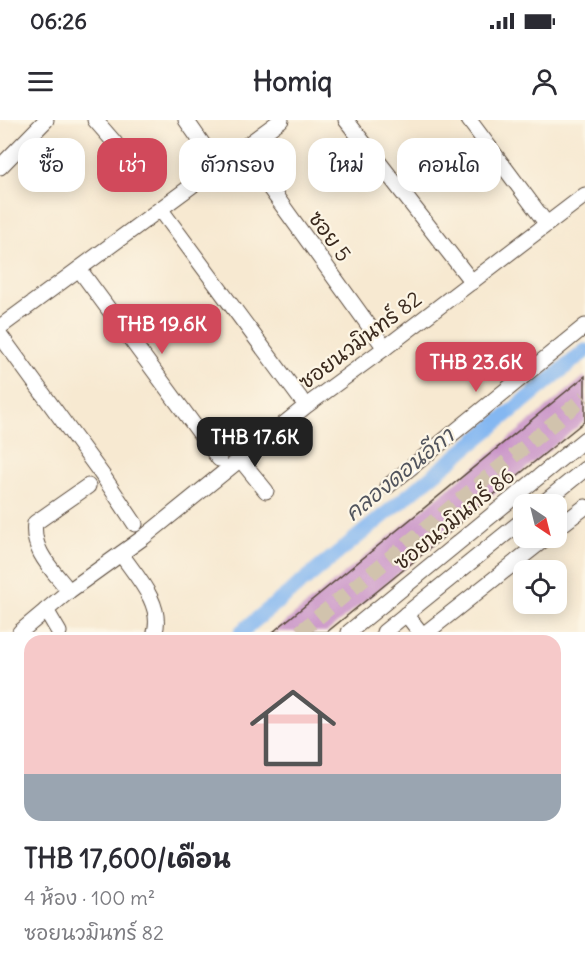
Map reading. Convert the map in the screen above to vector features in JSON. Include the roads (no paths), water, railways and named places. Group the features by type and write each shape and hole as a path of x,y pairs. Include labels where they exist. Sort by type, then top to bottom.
{"street":[{"path":"0,167 46,120"},
{"path":"95,120 111,138"},
{"path":"186,120 199,138"},
{"path":"255,138 280,120"},
{"path":"346,120 472,282"},
{"path":"469,120 543,219"},
{"path":"135,524 2,325 184,192"},
{"name":"ซอย 5","path":"273,192 385,348"},
{"name":"ซอยนวมินทร์ 82","path":"20,632 306,406 585,195"},
{"path":"161,210 300,398"},
{"path":"79,269 219,459"},
{"path":"388,486 585,326"},
{"name":"ซอยนวมินทร์ 86","path":"349,632 585,439"},
{"path":"240,459 266,491"},
{"name":"ซอยนวมินทร์ 86","path":"554,494 585,469"},
{"path":"69,591 36,547 33,534 35,523 88,486"},
{"path":"567,521 585,507"},
{"name":"ซอยนวมินทร์ 86","path":"384,632 513,528"},
{"path":"427,632 533,548"},
{"path":"121,554 154,604 158,615 155,632"},
{"path":"46,610 59,632"},
{"path":"406,614 420,632"}],"waterway":[{"name":"คลองดอนอีกา","path":"241,632 585,351"}],"tunnel":[{"path":"300,632 585,397"}]}
